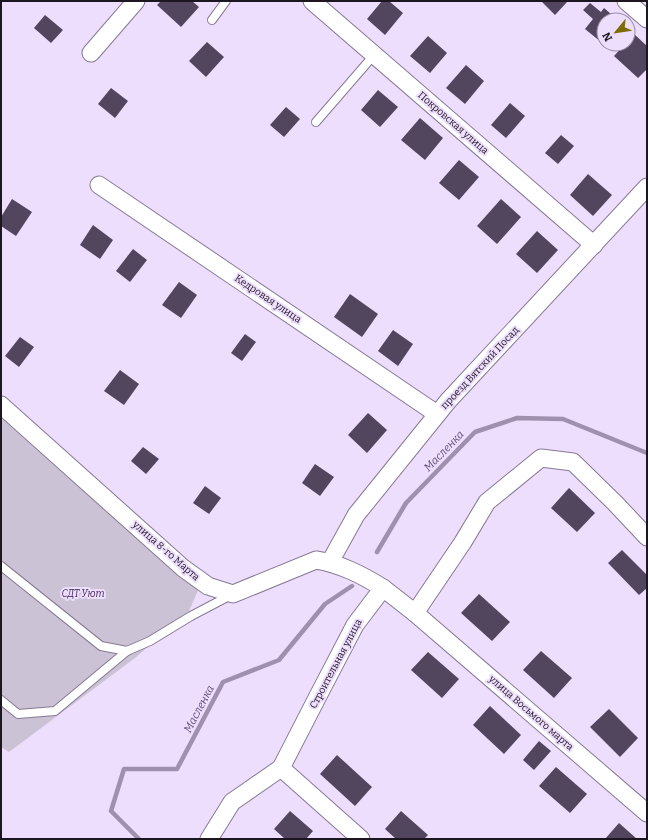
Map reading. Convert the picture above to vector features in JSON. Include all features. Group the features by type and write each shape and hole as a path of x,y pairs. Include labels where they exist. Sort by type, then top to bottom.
{"street":[{"path":"91,53 136,1"},
{"name":"Покровская улица","path":"312,1 594,244"},
{"path":"626,1 647,19"},
{"name":"Кедровая улица","path":"99,184 437,414"},
{"name":"проезд Вятский Посад","path":"330,562 356,514 437,414 647,187"},
{"name":"улица 8-го Марта","path":"1,405 183,568 208,586 233,594"},
{"path":"233,594 316,560 330,562 362,576 383,588 415,613 463,542 487,502 541,458 573,462 616,503 647,537"},
{"name":"Строительная улица","path":"209,839 232,802 281,768 355,625 383,588"},
{"name":"улица Восьмого марта","path":"415,613 647,813"},
{"path":"281,768 361,839"}],"lane":[{"path":"212,20 226,1"},
{"path":"316,122 374,55"},
{"path":"1,566 101,646 127,651"},
{"path":"1,700 18,714 55,711 127,651 150,641 191,616 233,594"}],"green space":[{"name":"СДТ Уют","path":"1,416 200,586 189,611 135,658 9,752 1,747"}],"building":[{"path":"161,1 192,1 199,7 181,27 157,5"},
{"path":"382,1 389,1 403,13 385,35 367,19"},
{"path":"541,1 568,1 555,15"},
{"path":"590,3 601,12 596,12 596,38 585,29 593,19 583,10"},
{"path":"604,8 609,12 601,12"},
{"path":"45,15 63,30 51,43 34,28"},
{"path":"428,36 447,53 430,73 410,56"},
{"path":"636,36 647,46 647,69 638,78 614,56 618,52 636,52"},
{"path":"207,42 224,57 206,77 189,61"},
{"path":"466,65 484,81 465,104 446,88"},
{"path":"111,88 128,101 115,118 98,104"},
{"path":"378,90 398,107 380,127 361,110"},
{"path":"510,103 525,116 506,138 491,125"},
{"path":"286,107 300,119 284,137 270,125"},
{"path":"420,118 443,138 425,160 401,140"},
{"path":"561,135 574,146 558,164 545,153"},
{"path":"459,160 479,177 459,200 439,183"},
{"path":"588,174 612,195 593,216 570,195"},
{"path":"12,199 32,212 16,236 1,226 1,217"},
{"path":"501,199 521,217 497,244 477,226"},
{"path":"93,225 113,240 100,259 80,245"},
{"path":"537,231 558,250 537,273 516,254"},
{"path":"133,249 147,260 130,282 116,271"},
{"path":"179,282 197,295 181,318 162,305"},
{"path":"350,294 378,314 362,337 334,317"},
{"path":"393,330 413,344 398,366 378,351"},
{"path":"245,334 256,342 242,361 231,353"},
{"path":"20,337 34,347 19,367 5,356"},
{"path":"120,370 139,384 124,405 104,391"},
{"path":"368,413 387,430 367,453 348,435"},
{"path":"143,447 159,459 146,474 131,461"},
{"path":"315,464 334,477 320,496 302,483"},
{"path":"205,486 221,498 209,514 193,503"},
{"path":"569,488 595,513 577,532 551,508"},
{"path":"622,550 647,575 647,588 639,595 608,563"},
{"path":"479,594 510,622 492,641 461,613"},
{"path":"541,651 572,678 554,698 523,670"},
{"path":"428,652 459,679 442,698 411,670"},
{"path":"490,706 521,735 504,754 473,725"},
{"path":"609,709 638,738 620,757 590,727"},
{"path":"539,741 551,751 534,770 523,760"},
{"path":"337,755 372,787 355,806 320,774"},
{"path":"556,767 587,794 570,813 539,786"},
{"path":"290,811 313,831 306,839 285,839 274,829"},
{"path":"401,811 428,835 424,839 396,839 385,829"},
{"path":"619,823 637,839 605,839"}],"waterway":[{"name":"Масленка","path":"377,552 406,503 475,432 517,418 563,419 647,453"},
{"name":"Масленка","path":"139,839 111,811 124,769 177,769 223,682 279,660 325,604 352,586"}]}
